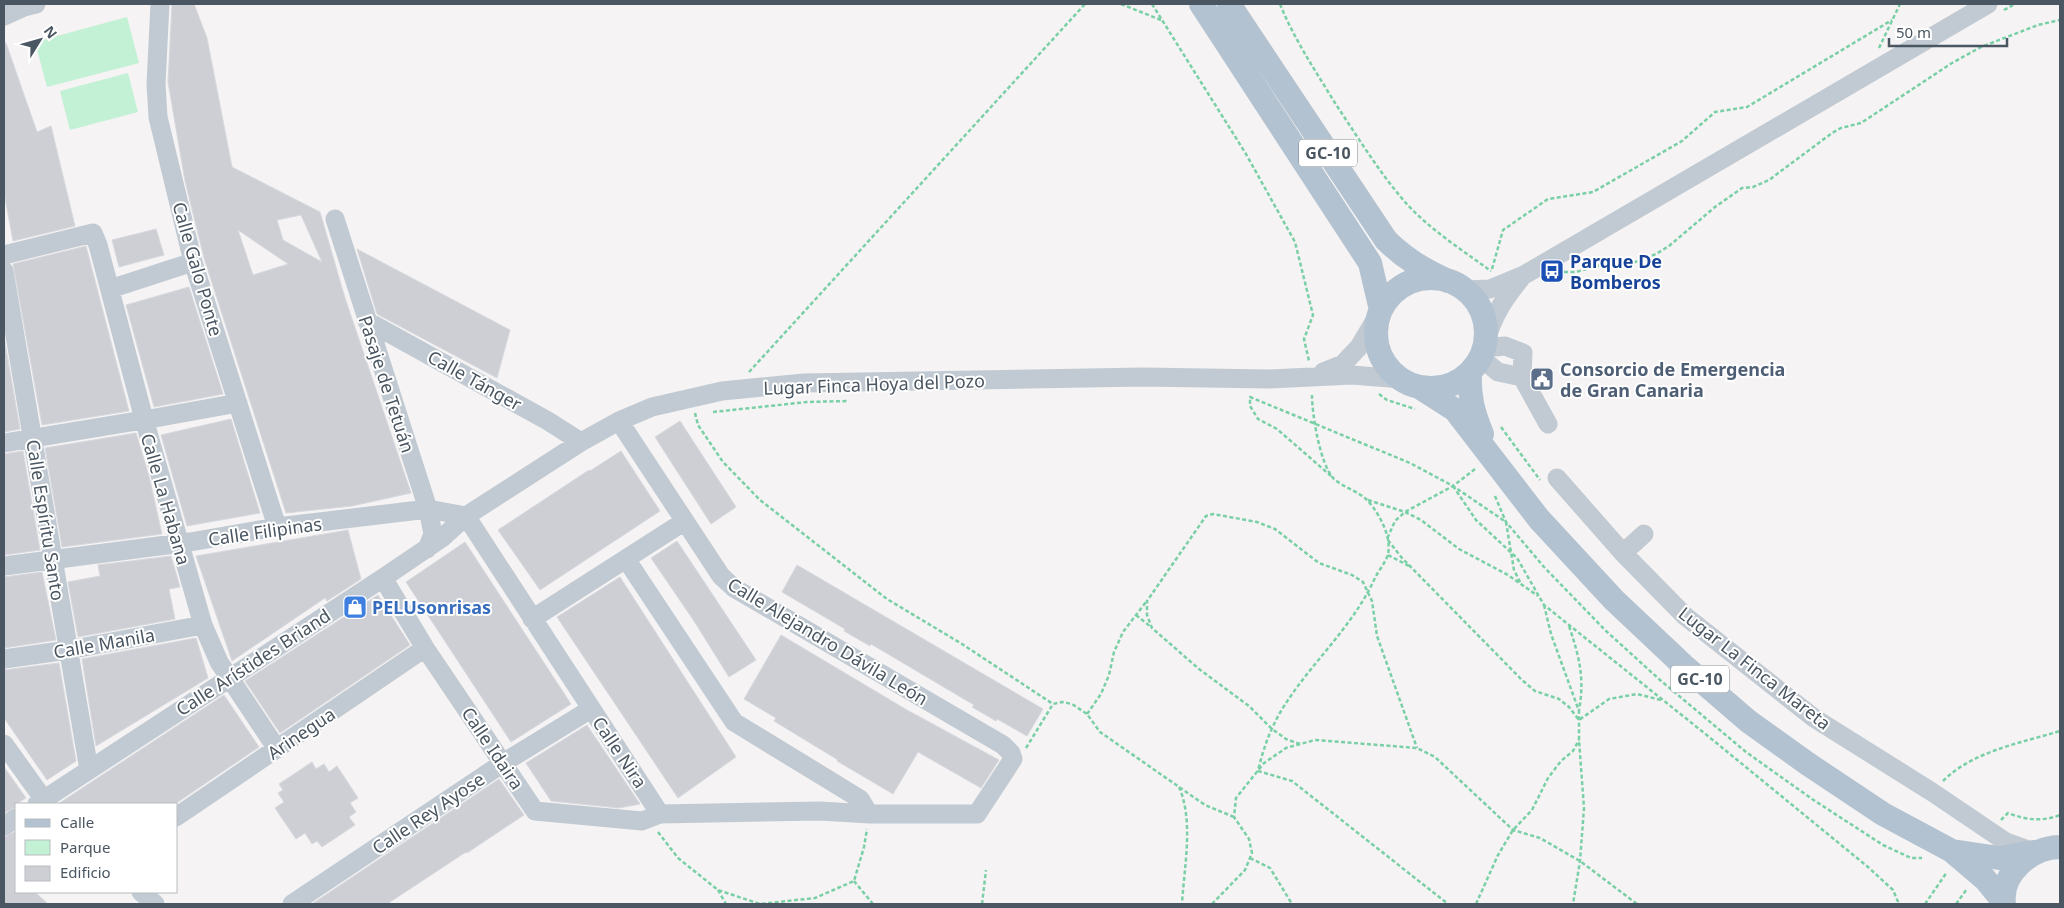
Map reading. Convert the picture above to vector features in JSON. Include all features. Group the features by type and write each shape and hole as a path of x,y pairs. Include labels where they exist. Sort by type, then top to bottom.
{"main road":[{"name":"GC-10","path":"1201,4 1370,263 1382,310"},
{"name":"GC-10","path":"1229,4 1386,240 1417,267 1457,286 1475,300 1482,312 1486,326 1469,393 1485,461"},
{"path":"1243,4 1262,54"},
{"name":"GC-10","path":"1457,286 1433,278 1417,280 1402,286 1390,296 1382,310 1377,325 1377,341 1381,356 1390,369 1455,410 1485,461 1607,593 1682,665 1748,720 1808,764 1882,814 1985,879 2004,902"},
{"path":"1410,383 1437,388 1455,383 1480,355"},
{"name":"GC-10","path":"1947,855 1999,858 2060,846"},
{"name":"GC-10","path":"2004,902 2011,875 2021,862 2034,852"}],"street":[{"path":"4,16 36,4"},
{"name":"Calle Galo Ponte","path":"160,4 156,84 158,117 193,262 278,527"},
{"path":"1457,286 1490,289 1524,275 1988,4"},
{"name":"Pasaje de Tetuán","path":"335,219 428,509 433,534 427,549"},
{"name":"Calle La Habana","path":"4,255 93,233 110,289 178,543 203,625 219,662 277,749"},
{"path":"110,289 193,262"},
{"name":"Calle Espíritu Santo","path":"4,271 88,770"},
{"path":"1480,355 1493,318 1505,297 1524,275"},
{"name":"Lugar Finca Hoya del Pozo","path":"1313,377 1343,364 1360,347 1382,310"},
{"name":"Calle Tánger","path":"367,321 548,421 581,442"},
{"path":"1480,355 1505,346 1523,353 1522,377 1548,424"},
{"path":"1480,355 1498,372 1522,377"},
{"name":"Lugar Finca Hoya del Pozo","path":"466,516 581,442 619,421 652,407 691,397 732,390 804,383 1133,377 1270,379 1364,375 1410,383"},
{"path":"4,443 238,403"},
{"name":"Calle Alejandro Dávila León","path":"619,421 720,576 734,588 1002,745 1011,753 1013,759"},
{"name":"Lugar La Finca Mareta","path":"1557,478 1623,553 1685,616 1814,718 1932,792 2006,842 2034,852"},
{"name":"Calle Filipinas","path":"4,566 178,543 278,527 428,509 466,516"},
{"name":"Calle Arístides Briand","path":"42,803 88,770 427,549 466,516"},
{"name":"Calle Nira","path":"466,516 660,814"},
{"path":"532,618 685,521"},
{"path":"1623,553 1644,534"},
{"path":"626,558 734,722 860,799 869,814"},
{"name":"Calle Idaira","path":"383,578 425,648 535,811 642,821 660,814"},
{"name":"Calle Manila","path":"4,659 68,650 203,625"},
{"name":"Arinegua","path":"178,816 425,648"},
{"name":"Calle Rey Ayose","path":"292,904 503,764 591,709"},
{"path":"4,744 42,803"},
{"path":"660,814 820,811 869,814 977,814 1013,759"},
{"path":"4,826 15,819"},
{"path":"142,893 155,904"}],"path":[{"path":"732,390 1085,4"},
{"path":"1121,4 1163,21"},
{"path":"1152,4 1246,154 1295,242 1313,314 1304,340 1313,377"},
{"path":"1280,4 1291,32 1322,83 1356,135 1406,202 1432,228 1492,272 1503,230 1548,200 1593,192 1682,141 1716,112 1747,107 1892,20"},
{"path":"1562,272 1576,272 1604,264 1625,266 1656,254 1669,246 1715,207 1742,188 1753,187 1769,180 1832,133 1840,128 1861,123 1952,63 1982,47 2022,31 2060,20"},
{"path":"1374,390 1387,400 1419,411"},
{"path":"1304,395 1312,395 1314,423 1326,466 1334,478"},
{"path":"691,397 698,425 718,454 760,500 887,599 962,644 1052,704 1062,702 1072,704 1087,714 1100,732 1205,805 1234,817 1249,839 1252,853 1245,870 1212,904"},
{"path":"1250,397 1410,463 1453,486 1506,522 1544,567 1605,630 1660,680 1746,752 1812,799 1883,845 1910,858 1947,855 1925,904"},
{"path":"1250,397 1260,397"},
{"path":"1250,397 1250,406 1258,418 1277,429 1334,478 1366,499 1379,505 1405,512 1421,520 1459,549 1508,575 1539,597"},
{"path":"705,413 807,402 856,401"},
{"path":"1496,420 1539,480 1557,478"},
{"path":"1387,539 1395,521 1405,512 1453,486 1485,461"},
{"path":"1453,486 1476,520 1517,558 1544,605 1579,711"},
{"path":"1493,491 1506,522 1514,570 1522,584"},
{"path":"1258,771 1264,744 1282,710 1315,664 1359,610 1388,555 1387,539 1380,518 1366,499"},
{"path":"1087,714 1101,694 1109,675 1114,652 1123,632 1182,552 1200,523 1206,516 1214,514 1256,522 1275,529 1319,563 1352,575 1363,582 1369,591 1377,636 1416,748"},
{"path":"1387,539 1402,558 1414,568 1522,680 1535,691 1559,699 1569,707 1579,720"},
{"path":"1388,555 1414,568"},
{"path":"1147,601 1147,615 1152,628"},
{"path":"1544,605 1664,700 1868,867 1893,890 1899,904"},
{"path":"1136,615 1199,669 1249,706 1272,729 1286,739 1300,744"},
{"path":"1568,624 1579,655 1583,691 1579,711 1579,740 1584,808 1580,861 1573,904"},
{"path":"1579,720 1609,699 1637,694 1664,700"},
{"path":"1013,759 1026,748 1052,704"},
{"path":"1932,792 1955,769 1988,753 2060,731"},
{"path":"1234,817 1236,798 1264,763 1286,748 1314,740 1416,748 1434,757 1513,830 1540,838 1580,861 1637,904"},
{"path":"1476,904 1498,855 1513,830 1532,810 1548,778 1573,750 1579,740"},
{"path":"1258,771 1292,781 1448,904"},
{"path":"1178,786 1184,798 1187,816 1182,904"},
{"path":"1995,835 2001,820 2008,813 2030,820 2042,820 2060,815"},
{"path":"660,814 658,834 678,858 718,890 760,904 816,898 854,881 864,847 869,814"},
{"path":"1250,858 1270,868 1292,904"},
{"path":"982,904 986,870"},
{"path":"854,881 873,904"},
{"path":"718,890 726,904"}],"green space":[{"path":"127,17 139,63 47,87 35,42"},
{"path":"128,73 138,112 70,130 60,91"}],"building":[{"path":"172,4 194,4 207,38 232,167 320,212 345,298 411,493 352,506 286,513 204,258 185,181 168,82","holes":["301,215 322,262 283,240 277,220","238,230 288,264 253,275"]},
{"path":"4,43 6,43 37,132 51,126 75,226 13,241 4,192"},
{"path":"156,229 164,255 119,267 112,240"},
{"path":"86,246 129,411 42,425 13,264"},
{"path":"357,249 510,330 497,378 377,314"},
{"path":"189,287 223,394 154,407 126,305"},
{"path":"4,337 20,429 4,432"},
{"path":"231,419 260,513 187,526 161,435"},
{"path":"680,421 736,507 711,524 655,437"},
{"path":"136,433 149,476 162,534 62,547 45,448"},
{"path":"23,451 40,550 4,555 4,454"},
{"path":"621,451 660,511 540,590 498,530"},
{"path":"348,530 361,579 327,601 325,598 232,661 196,556"},
{"path":"677,541 756,660 729,677 651,558"},
{"path":"465,542 571,704 511,742 406,582"},
{"path":"171,556 180,587 169,589 175,619 78,637 68,582 100,576 98,565"},
{"path":"797,565 1043,709 1027,736 972,707 974,705 871,644 870,646 844,631 845,629 782,592"},
{"path":"42,572 56,640 4,648 4,577"},
{"path":"620,577 736,757 678,798 557,617"},
{"path":"378,595 410,645 280,733 245,681"},
{"path":"781,635 907,710 999,760 981,788 918,752 893,794 774,721 776,718 744,699"},
{"path":"196,638 208,678 96,746 82,659"},
{"path":"59,663 76,761 47,780 4,718 4,670"},
{"path":"224,695 259,747 176,803 60,803"},
{"path":"587,725 640,804 619,808 551,801 526,763"},
{"path":"312,762 316,769 324,764 329,772 337,766 358,798 350,803 356,812 349,817 355,825 322,847 317,841 312,844 305,833 296,839 275,808 284,802 278,793 283,790 279,784"},
{"path":"4,767 26,798 15,803 15,808 4,813"},
{"path":"499,779 524,815 387,904 312,904"},
{"path":"15,832 15,893 36,893 48,904 4,904 4,837"}],"place":[{"name":"Parque De Bomberos","path":"1552,271"},
{"name":"Consorcio de Emergencia de Gran Canaria","path":"1542,379"},
{"name":"PELUsonrisas","path":"355,607"}]}
